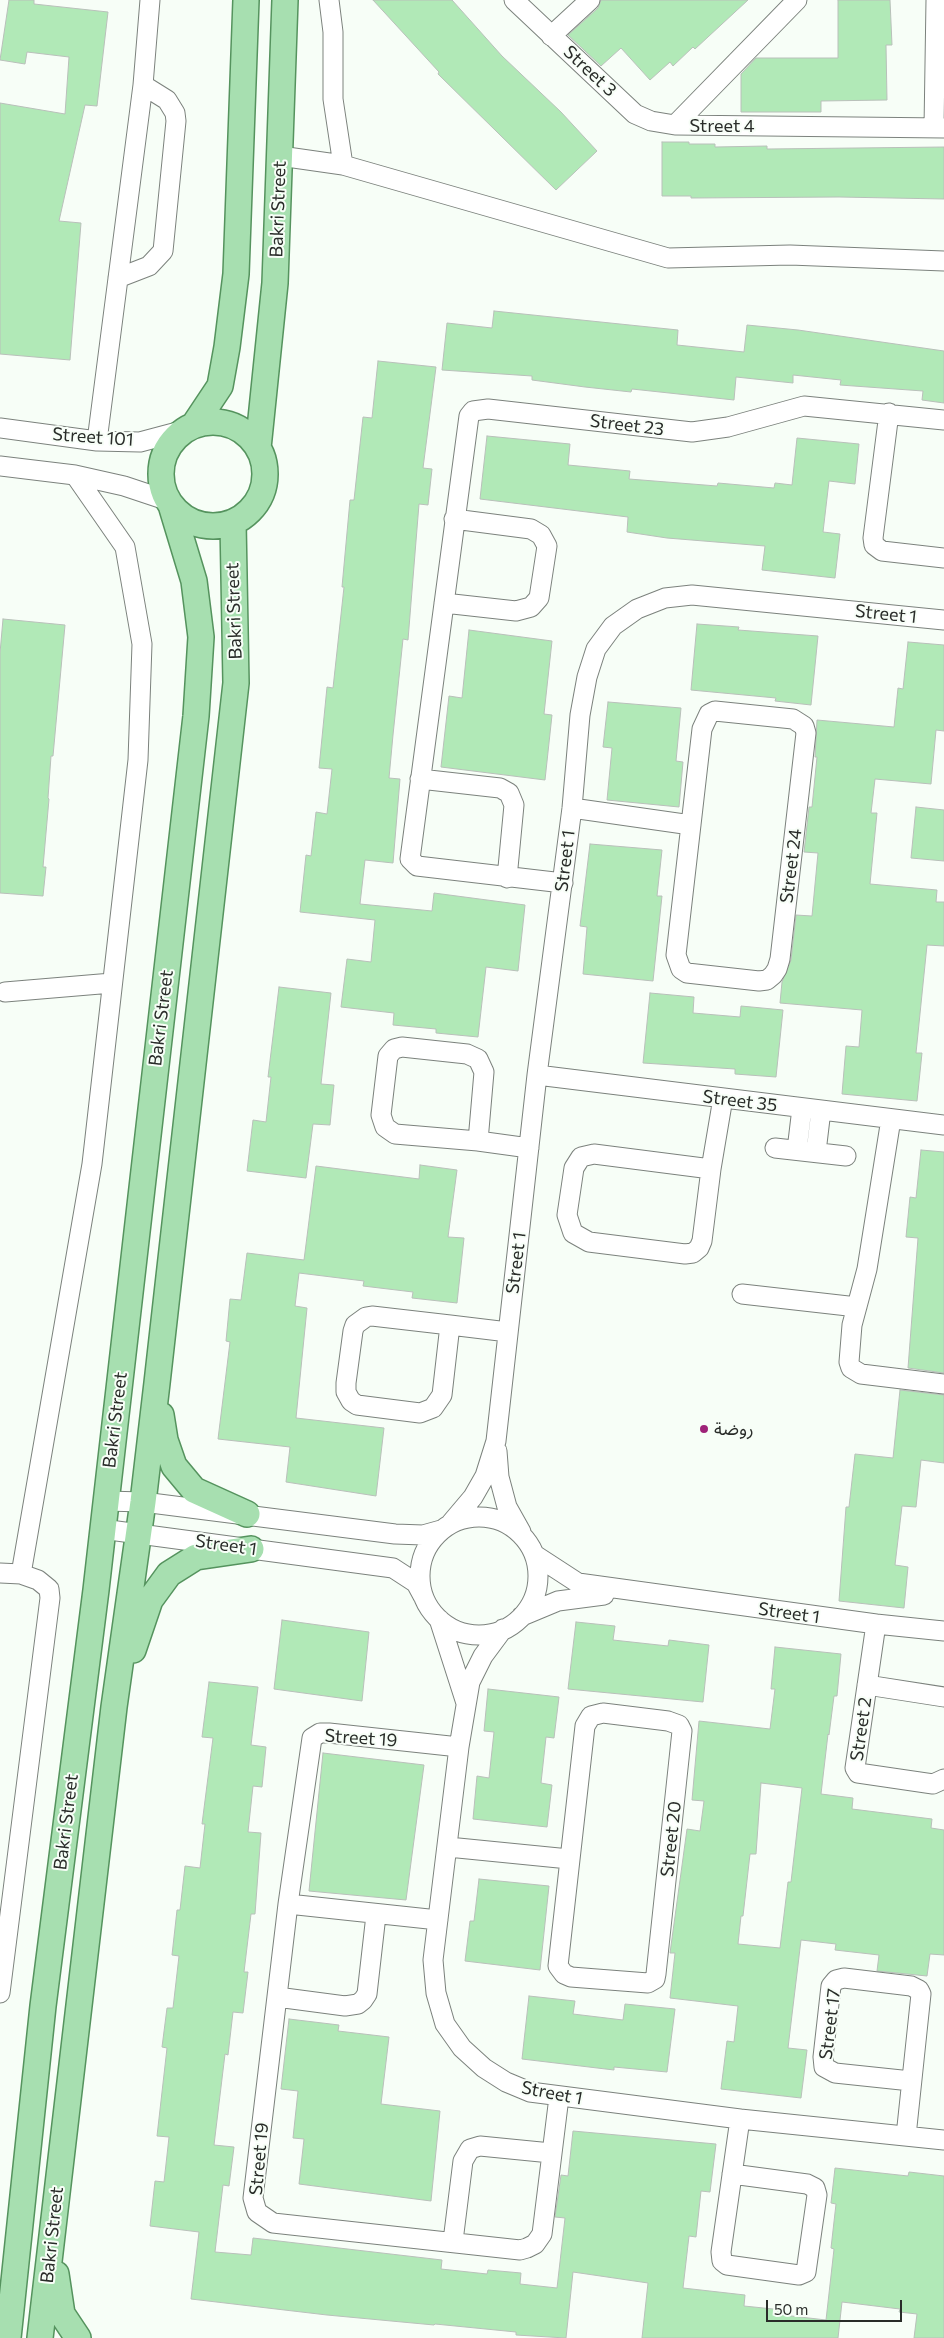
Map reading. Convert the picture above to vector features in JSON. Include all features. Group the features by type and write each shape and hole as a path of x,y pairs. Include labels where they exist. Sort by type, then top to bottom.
{"main road":[{"path":"189,427 218,422 231,425 246,434 258,448 264,464 262,491 254,506 233,522 216,526 198,524 187,519 170,503 162,486 161,464 169,444 189,427 220,386 230,320 236,255 246,0"},
{"name":"Bakri Street","path":"258,448 275,283 285,0"},
{"name":"Bakri Street","path":"8,2338 43,2006 106,1501 196,716 200,637 194,581 170,503"},
{"name":"Bakri Street","path":"40,2338 114,1707 143,1502 236,683 233,522"},
{"path":"157,1383 165,1440 174,1466 194,1490 247,1514"},
{"path":"114,1707 150,1600 169,1574 196,1557 251,1549"},
{"path":"51,2240 62,2314 78,2338"}],"street":[{"path":"97,441 143,85 150,0"},
{"path":"329,0 333,32 333,99 343,165"},
{"name":"Street 3","path":"514,0 635,114 651,121 675,126"},
{"path":"551,36 590,0"},
{"name":"Street 4","path":"675,126 797,0"},
{"path":"936,0 939,128"},
{"path":"118,278 149,266 163,251 175,113 167,100 143,85"},
{"name":"Street 4","path":"675,126 939,128"},
{"path":"280,156 343,165 668,258 790,255 944,261"},
{"name":"Street 23","path":"563,884 417,866 410,859 467,423 473,411 480,409 692,432 728,427 804,406 944,420"},
{"path":"889,413 873,538 874,545 882,551 944,558"},
{"name":"Street 101","path":"0,428 97,441 140,442 189,427"},
{"path":"0,466 75,475 124,486 170,503"},
{"path":"21,1574 92,1164 138,760 142,644 125,547 75,475"},
{"path":"444,603 516,611 532,607 539,598 547,546 541,535 531,529 454,519"},
{"name":"Street 1","path":"524,1537 507,1507 499,1477 496,1441 537,1075 572,808 580,715 587,676 596,649 612,626 637,610 665,598 692,595 944,620"},
{"name":"Street 24","path":"722,711 793,719 804,726 806,742 780,959 777,969 767,980 759,981 687,973 681,969 678,963 676,947 691,825 702,729 709,714 722,711"},
{"path":"420,780 500,788 509,793 514,805 507,878"},
{"path":"572,808 691,825"},
{"path":"5,992 112,984"},
{"path":"478,1141 484,1072 478,1059 467,1054 402,1047 394,1050 388,1056 381,1115 384,1127 395,1134 478,1141 529,1148"},
{"name":"Street 35","path":"537,1075 944,1125"},
{"path":"711,1170 587,1155 576,1162 574,1168 567,1215 568,1225 572,1233 589,1242 685,1254 693,1253 699,1248 702,1241 723,1098"},
{"path":"797,1150 802,1108"},
{"path":"816,1152 821,1110"},
{"path":"891,1119 867,1269 852,1325 849,1356 851,1368 856,1372 944,1384"},
{"path":"775,1148 846,1156"},
{"path":"742,1294 857,1307"},
{"path":"450,1325 442,1395 433,1408 420,1413 357,1405 351,1401 346,1392 346,1383 353,1331 360,1320 372,1316 450,1325 508,1332"},
{"name":"Street 1","path":"106,1501 143,1502 395,1534 423,1535 446,1527 473,1497 485,1476 496,1441"},
{"path":"470,1517 490,1517 509,1524 524,1537 535,1555 538,1571 537,1588 532,1603 522,1616 503,1629 486,1634 469,1634 453,1628 439,1619 425,1600 420,1581 421,1562 428,1544 446,1527 470,1517"},
{"name":"Street 1","path":"102,1529 394,1568 416,1583 425,1600"},
{"name":"Street 1","path":"535,1555 578,1583 876,1624 944,1631"},
{"path":"0,1573 21,1574 38,1580 49,1589 50,1598 0,1993"},
{"name":"Street 1","path":"522,1616 558,1601 581,1596 634,1592"},
{"name":"Street 1","path":"439,1619 467,1706"},
{"name":"Street 2","path":"876,1624 854,1761 856,1770 858,1772 933,1784 944,1779"},
{"name":"Street 1","path":"503,1629 483,1656 470,1682 459,1747 433,1960 436,1993 445,2024 462,2048 484,2068 506,2082 530,2092 740,2118 944,2140"},
{"name":"Street 2","path":"867,1686 944,1697"},
{"name":"Street 20","path":"603,1714 631,1716 668,1721 679,1725 682,1739 656,1974 652,1981 643,1984 571,1977 560,1970 558,1961 569,1859 585,1726 591,1716 603,1714"},
{"name":"Street 19","path":"459,1747 330,1733 320,1733 312,1738 288,1904 252,2198 257,2212 273,2223 453,2241 520,2250 535,2244 542,2234 551,2153 560,2097"},
{"path":"448,1847 569,1859"},
{"path":"288,1904 376,1915 438,1920"},
{"path":"277,1997 346,2006 358,2004 363,2000 367,1994 376,1915"},
{"name":"Street 17","path":"906,2136 922,2000 920,1990 911,1986 844,1978 836,1980 831,1986 823,2057 824,2067 834,2073 911,2081"},
{"path":"732,2174 807,2184 815,2188 817,2195 806,2272 799,2275 727,2265 722,2261 721,2252 732,2174 740,2118"},
{"path":"453,2241 463,2161 470,2149 480,2146 551,2153"}],"building":[{"path":"9,0 34,0 34,4 108,12 97,106 85,105 59,221 81,223 70,360 0,354 0,103 65,114 69,57 27,52 25,64 0,60"},
{"path":"373,0 452,0 502,56 561,112 597,151 556,190 438,74 439,72"},
{"path":"601,0 748,0 695,49 693,47 673,66 670,62 650,80 621,48 601,66 568,35 598,8"},
{"path":"838,0 890,0 892,45 886,45 887,100 821,101 821,112 741,112 741,74 756,58 838,58"},
{"path":"662,142 715,144 715,147 767,146 767,149 944,147 944,199 839,197 691,198 691,196 662,196"},
{"path":"494,311 678,330 677,345 744,352 747,325 798,330 944,351 944,403 922,400 923,391 840,385 841,380 793,375 793,383 736,377 734,400 632,389 631,392 585,387 532,380 532,376 442,370 447,323 492,328"},
{"path":"378,361 436,367 423,468 432,469 428,505 419,504 408,640 403,639 389,778 400,779 393,863 365,860 360,904 432,911 434,893 525,905 518,971 486,967 478,1037 436,1033 436,1029 393,1025 394,1013 341,1007 347,959 371,962 375,920 300,912 306,855 311,856 316,812 327,814 332,769 319,768 327,687 333,688 344,587 342,587 350,500 354,500 363,417 372,418"},
{"path":"487,436 570,444 568,465 630,471 629,479 717,486 718,483 774,488 775,483 792,485 797,438 859,444 855,484 829,481 823,532 840,534 835,578 762,570 765,546 667,538 627,532 628,517 480,499"},
{"path":"3,619 65,625 53,756 51,756 43,867 46,867 43,896 0,893 0,653"},
{"path":"697,624 739,627 738,630 818,636 811,705 775,701 776,698 691,690"},
{"path":"469,630 552,641 544,714 552,715 545,780 441,767 449,696 462,698"},
{"path":"908,642 944,645 944,731 936,730 931,784 875,779 871,813 877,813 870,884 937,890 936,902 944,902 944,946 927,945 916,1053 922,1053 917,1101 842,1094 846,1046 859,1047 862,1010 780,1003 782,982 791,960 796,915 812,916 818,853 804,852 809,807 812,807 817,757 815,757 817,720 894,727 898,688 903,689"},
{"path":"608,702 681,708 676,761 683,762 679,807 607,800 612,748 603,747"},
{"path":"916,807 944,810 944,861 911,858"},
{"path":"590,844 662,850 657,896 662,896 653,981 583,974 587,927 580,926"},
{"path":"279,987 331,993 321,1084 334,1085 330,1125 313,1124 306,1178 247,1171 253,1120 266,1122 271,1077 268,1077"},
{"path":"650,993 694,997 693,1013 740,1017 741,1006 783,1010 776,1077 735,1074 735,1069 643,1063"},
{"path":"921,1150 944,1152 944,1373 908,1368 918,1238 906,1237 910,1197 916,1198"},
{"path":"420,1165 457,1170 448,1237 464,1238 457,1303 412,1298 413,1292 363,1286 364,1281 299,1273 295,1306 307,1308 296,1418 384,1428 376,1496 286,1482 290,1447 218,1439 230,1342 226,1341 230,1299 241,1300 247,1253 304,1260 316,1166 419,1179"},
{"path":"900,1390 944,1395 944,1463 921,1460 916,1507 902,1506 895,1565 908,1567 904,1608 839,1601 846,1507 849,1507 855,1454 893,1458"},
{"path":"282,1620 369,1632 362,1701 274,1689"},
{"path":"576,1622 615,1626 613,1640 668,1646 669,1640 709,1645 703,1702 568,1689"},
{"path":"775,1647 841,1654 837,1696 834,1696 821,1794 853,1798 852,1809 932,1819 931,1828 944,1830 944,1955 930,1954 927,1976 877,1971 879,1955 835,1950 836,1944 801,1940 788,2048 807,2050 801,2098 721,2089 727,2041 734,2042 738,2006 670,1998 675,1953 670,1953 687,1829 700,1831 704,1801 692,1800 699,1721 770,1729 775,1689 771,1689","holes":["761,1783 802,1788 791,1882 788,1882 780,1948 738,1944 750,1854 756,1854"]},
{"path":"209,1682 258,1687 251,1745 266,1747 262,1787 253,1786 248,1832 261,1833 255,1914 251,1914 244,1972 248,1972 243,2013 233,2012 228,2055 225,2054 214,2145 234,2147 229,2186 223,2185 215,2252 251,2255 253,2238 442,2260 441,2269 487,2274 488,2270 521,2273 520,2284 557,2288 565,2218 555,2217 561,2175 568,2176 573,2131 716,2144 710,2192 701,2191 696,2237 689,2236 683,2288 745,2295 744,2306 783,2310 783,2315 826,2320 834,2249 831,2248 836,2204 831,2203 835,2168 908,2176 909,2172 944,2176 944,2338 914,2338 917,2314 899,2312 900,2309 842,2302 838,2338 642,2338 648,2283 573,2272 566,2338 516,2335 516,2332 327,2315 191,2299 199,2232 150,2226 155,2181 164,2182 169,2137 157,2136 167,2048 162,2047 167,2008 173,2008 179,1956 172,1955 177,1910 180,1910 185,1866 200,1868 205,1824 202,1824 213,1738 202,1737"},
{"path":"488,1689 559,1697 554,1738 546,1737 541,1783 552,1785 547,1827 473,1819 477,1776 489,1778 494,1732 484,1731"},
{"path":"323,1753 424,1765 406,1900 309,1891"},
{"path":"479,1879 549,1886 540,1970 465,1961 470,1921 474,1921"},
{"path":"529,1996 575,2001 573,2014 623,2020 625,2004 675,2009 667,2072 614,2067 614,2070 522,2059"},
{"path":"289,2019 339,2025 338,2031 389,2037 381,2104 440,2111 431,2201 299,2184 304,2139 293,2138 298,2091 281,2089"}],"place":[{"name":"روضة","path":"704,1429"}]}
